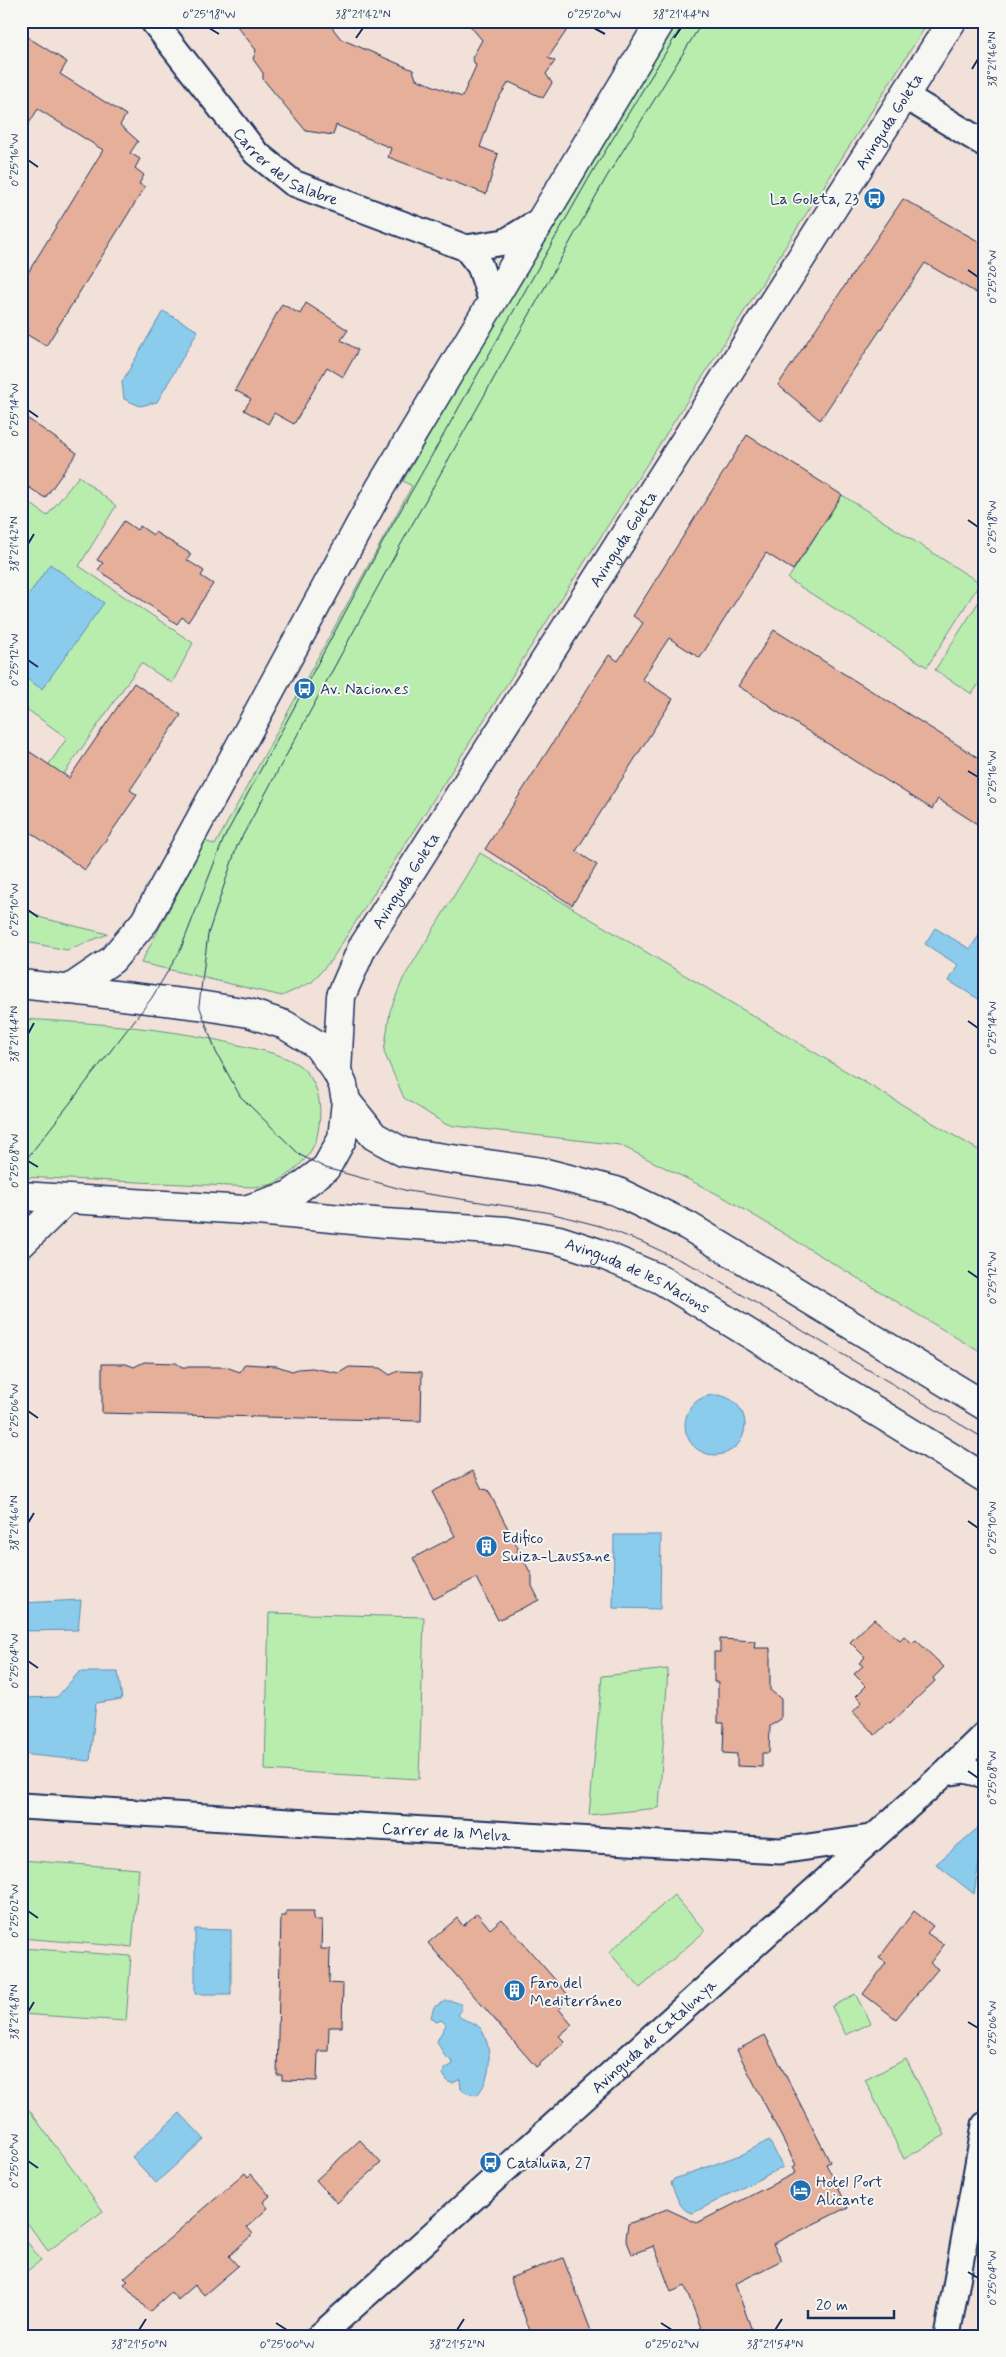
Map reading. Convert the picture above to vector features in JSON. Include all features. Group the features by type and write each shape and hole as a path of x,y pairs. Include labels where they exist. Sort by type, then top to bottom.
{"main road":[{"path":"68,990 112,960 145,921 380,488 661,21"},
{"name":"Avinguda Goleta","path":"337,1072 341,996 362,948 952,21"},
{"path":"21,984 249,1013 285,1025 316,1044 337,1072 343,1086 346,1101 342,1139 326,1168 290,1196 245,1210"},
{"path":"346,1101 374,1136 403,1152 542,1172 616,1191 688,1226 985,1406"},
{"name":"Avinguda de les Nacions","path":"21,1196 245,1210 385,1223 507,1231 559,1240 596,1252 660,1279 985,1478"},
{"path":"21,1244 66,1200"}],"street":[{"name":"Carrer del Salabre","path":"153,21 256,153 293,183 466,248 505,242 540,220"},
{"path":"905,96 985,144"},
{"path":"466,248 480,266 492,302"},
{"name":"Avinguda de Catalunya","path":"320,2336 870,1838 945,1773 985,1734"},
{"path":"945,1773 965,1770 985,1775"},
{"name":"Carrer de la Melva","path":"21,1806 780,1851 870,1838"},
{"path":"947,2336 985,2125"}],"green space":[{"path":"672,21 929,21 332,959 312,982 282,996 141,963 205,841 215,845 412,486 403,481 559,209 563,211 597,155 591,151"},
{"path":"79,476 116,506 79,566 193,643 172,683 141,663 29,824 21,805 67,738 21,705 21,496 47,516"},
{"path":"842,495 980,583 927,667 788,579"},
{"path":"985,592 985,674 972,694 935,670"},
{"path":"480,853 985,1154 985,1355 725,1198 620,1145 447,1125 404,1098 384,1052 390,1011 403,979"},
{"path":"21,907 42,918 108,934 67,950 21,941"},
{"path":"21,1019 163,1031 191,1035 281,1056 300,1066 307,1073 317,1090 320,1120 316,1140 309,1153 293,1171 270,1185 253,1187 21,1177"},
{"path":"269,1613 424,1617 419,1779 265,1770"},
{"path":"668,1669 659,1808 589,1815 602,1676"},
{"path":"21,1860 139,1869 132,1947 21,1938"},
{"path":"674,1895 705,1931 640,1988 609,1952"},
{"path":"21,1948 131,1956 126,2021 21,2014"},
{"path":"855,1994 871,2023 846,2035 832,2007"},
{"path":"906,2059 945,2135 904,2159 865,2080"},
{"path":"21,2099 103,2211 48,2251 21,2214"},
{"path":"21,2234 41,2260 21,2276"}],"water":[{"path":"163,311 198,331 157,402 140,406 124,399 122,382"},
{"path":"50,564 104,603 42,689 21,675 21,606"},
{"path":"985,926 985,1003 949,981 958,965 925,944 935,928 970,949"},
{"path":"715,1395 732,1400 740,1408 745,1425 740,1442 732,1450 715,1455 698,1450 690,1442 685,1425 690,1408 698,1400"},
{"path":"614,1535 661,1535 660,1609 613,1608"},
{"path":"81,1600 78,1630 24,1631 21,1629 21,1603"},
{"path":"79,1672 118,1672 122,1699 96,1703 90,1761 21,1754 21,1698 57,1697"},
{"path":"979,1827 984,1831 974,1894 936,1864"},
{"path":"195,1929 231,1930 231,1994 195,1994"},
{"path":"445,2001 461,2004 461,2011 458,2015 479,2026 488,2045 488,2072 486,2081 477,2095 467,2093 461,2089 460,2079 453,2083 448,2082 443,2074 444,2069 452,2065 453,2062 444,2055 437,2041 446,2025 442,2020 436,2022 431,2017 434,2007"},
{"path":"180,2113 204,2139 156,2183 132,2157"},
{"path":"769,2140 783,2167 693,2213 682,2206 671,2183 674,2179 743,2154"}],"building":[{"path":"233,21 327,21 341,39 413,70 416,79 462,97 476,66 472,58 482,40 466,21 573,21 548,58 555,61 546,74 552,83 543,98 509,82 496,102 480,147 498,154 486,194 388,157 391,148 336,125 333,135 306,131 263,79 263,73 253,59 256,50"},
{"path":"21,33 67,62 60,74 126,115 120,125 138,141 130,153 140,159 135,168 144,175 139,184 145,187 46,346 21,331 21,284 103,150 38,109 21,136"},
{"path":"903,199 985,245 985,298 925,263 820,420 778,385"},
{"path":"306,303 348,330 341,340 358,350 343,377 327,367 294,424 274,413 268,424 244,410 251,399 235,390 282,304 300,314"},
{"path":"21,414 77,453 45,498 21,482"},
{"path":"747,435 842,495 793,570 766,553 700,658 669,638 642,679 673,699 576,851 597,865 572,905 485,849 609,655 618,661 643,623 633,616"},
{"path":"124,521 137,530 140,526 153,535 155,532 191,554 187,560 204,571 201,576 213,584 188,622 182,617 177,624 98,570 103,563 97,560"},
{"path":"774,630 985,762 985,829 938,799 932,809 738,686"},
{"path":"134,683 181,715 130,790 137,795 85,870 21,826 21,746 69,778"},
{"path":"144,1362 176,1363 182,1367 226,1367 240,1372 245,1364 277,1366 292,1371 312,1368 339,1373 349,1367 380,1368 390,1375 398,1371 422,1372 421,1421 102,1413 102,1364 126,1364 134,1367"},
{"name":"Edifico Suiza-Laussane","path":"473,1471 482,1489 488,1490 518,1548 517,1553 532,1576 532,1586 539,1600 498,1620 476,1578 434,1599 413,1558 455,1536 432,1492"},
{"path":"874,1619 900,1640 904,1636 912,1643 916,1640 944,1667 933,1678 935,1681 890,1724 888,1723 875,1735 853,1712 862,1702 856,1696 866,1686 854,1674 863,1666 859,1663 865,1657 850,1642"},
{"path":"720,1639 755,1641 754,1648 770,1648 770,1690 781,1699 781,1719 770,1726 769,1753 762,1753 762,1767 737,1766 737,1754 723,1753 724,1723 718,1723 718,1682 714,1682 714,1652 720,1652"},
{"path":"286,1911 314,1911 313,1920 322,1920 321,1949 330,1949 329,1983 343,1984 342,2027 329,2027 328,2051 318,2051 317,2081 282,2080 282,2075 277,2075 281,1916 286,1916"},
{"path":"914,1911 933,1926 927,1933 944,1945 930,1963 938,1969 896,2019 863,1994 886,1963 879,1958"},
{"name":"Faro del Mediterráneo","path":"477,1913 490,1929 502,1919 571,1998 559,2009 572,2025 559,2036 565,2042 536,2067 428,1943 457,1918 463,1926"},
{"name":"Hotel Port Alicante","path":"765,2035 830,2162 826,2164 848,2207 773,2244 782,2260 735,2284 754,2336 704,2336 685,2286 671,2292 654,2246 632,2254 626,2239 628,2224 667,2209 697,2223 795,2173 792,2167 796,2165 737,2050"},
{"path":"360,2140 381,2163 337,2203 316,2180"},
{"path":"245,2173 248,2177 251,2174 270,2196 263,2202 268,2208 247,2227 253,2234 229,2256 238,2266 204,2295 195,2285 178,2300 171,2292 149,2312 124,2284 128,2281 124,2278"},
{"path":"563,2258 593,2336 532,2336 510,2278"}],"tram line":[{"path":"21,1166 151,999 180,951 224,838 385,538 593,171 685,21"},
{"path":"703,21 606,178 400,546 237,846 208,934 199,1005 216,1052 240,1096 300,1155 326,1168 408,1191 546,1212 600,1226 642,1242 697,1268 985,1439"}],"place":[{"name":"La Goleta, 23","path":"875,198"},
{"name":"Av. Naciones","path":"304,688"},
{"name":"Edifico Suiza-Laussane","path":"486,1546"},
{"name":"Faro del Mediterráneo","path":"514,1991"},
{"name":"Cataluña, 27","path":"490,2162"},
{"name":"Hotel Port Alicante","path":"800,2190"}]}
